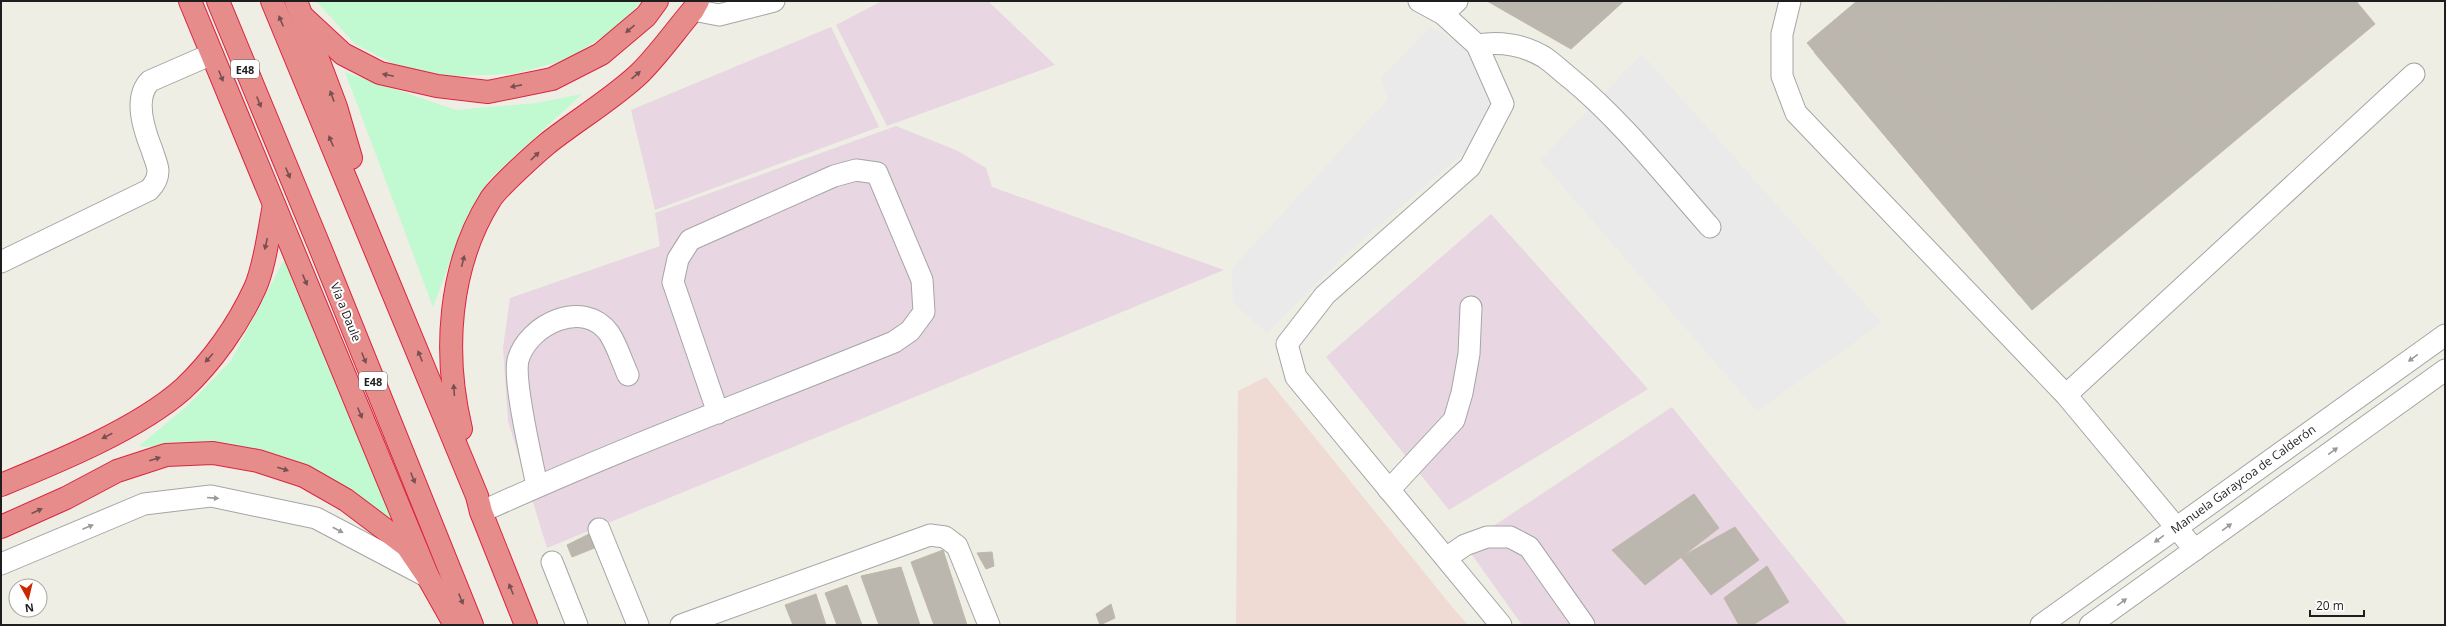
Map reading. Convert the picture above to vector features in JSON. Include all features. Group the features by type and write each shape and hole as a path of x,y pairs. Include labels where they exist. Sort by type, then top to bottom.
{"highway":[{"path":"190,1 428,577"},
{"name":"Vía a Daule","path":"218,1 321,250 472,625"},
{"path":"272,1 389,280 526,625"},
{"path":"299,9 343,54 380,73 437,86 488,92 552,79 601,54 646,16 657,1"},
{"path":"479,504 454,402 451,350 455,294 468,241 490,199 547,144 639,73 695,6"},
{"path":"299,9 336,107 389,280"},
{"path":"274,205 321,250"},
{"path":"1,485 48,466 141,419 183,388 225,340 255,287 274,205"},
{"path":"1,527 66,498 117,471 166,455 213,453 258,461 304,476 346,500 407,546 428,577 455,625"}],"street":[{"path":"695,6 719,15 774,1"},
{"path":"1419,1 1450,7 1477,45 1503,104 1470,167 1325,295 1287,344 1296,377 1501,625"},
{"path":"1790,1 1782,34 1782,76 1796,113 2066,395 2177,526 2195,550"},
{"path":"1477,45 1498,42 1523,48 1544,57 1587,93 1626,132 1710,227"},
{"path":"1,262 149,190 157,182 158,170 146,133 141,102 142,88 150,80 212,54"},
{"path":"2066,395 2414,74"},
{"path":"479,504 537,486 718,413 894,342 910,331 924,312 922,280 877,173 856,170 834,176 690,240 678,259 673,282 718,413"},
{"path":"1389,490 1454,420 1462,393 1469,354 1471,307"},
{"path":"537,486 518,384 518,360 538,328 568,316 591,319 608,333 628,374"},
{"name":"Manuela Garaycoa de Calderón","path":"2041,625 2445,335"},
{"path":"2090,625 2445,370"},
{"path":"1,564 144,504 211,496 316,518 428,577"},
{"path":"599,530 638,625"},
{"path":"681,625 930,536 945,537 957,546 989,625"},
{"path":"1446,558 1465,545 1487,537 1510,537 1529,546 1584,625"},
{"path":"552,562 577,625"}],"shaded area":[{"path":"882,1 988,1 1055,65 887,126 836,25"},
{"path":"831,27 879,127 655,210 631,110"},
{"path":"1430,27 1464,45 1492,110 1469,148 1345,255 1267,333 1233,303 1232,268 1388,99 1381,78"},
{"path":"1642,54 1882,323 1757,411 1540,160"},
{"path":"896,126 958,151 986,168 992,187 1224,270 547,548 508,421 503,348 510,298 660,246 655,213"},
{"path":"1491,214 1648,389 1449,510 1326,357"},
{"path":"1266,377 1468,625 1236,625 1238,391"},
{"path":"1672,407 1848,625 1522,625 1465,545"}],"green space":[{"path":"316,1 642,1 616,28 567,60 513,74 455,76 409,72 355,44"},
{"path":"345,72 456,110 537,103 582,94 489,180 457,243 433,307"},
{"path":"286,256 403,534 347,488 286,457 139,446 185,408 231,361"}],"building":[{"path":"1487,1 1624,1 1571,49"},
{"path":"1857,1 2356,1 2375,24 2032,310 1807,43"},
{"path":"1876,1 1935,1 2107,212 2092,233"},
{"path":"1997,1 2046,1 2183,159 2156,182"},
{"path":"2102,1 2154,1 2243,100 2213,124"},
{"path":"2218,1 2271,1 2308,43 2280,71"},
{"path":"1849,22 2059,265 2020,296 1814,52"},
{"path":"1694,494 1719,528 1645,585 1612,550"},
{"path":"1735,527 1759,560 1711,595 1681,557"},
{"path":"595,531 602,545 572,557 567,545"},
{"path":"943,550 967,625 934,625 911,562"},
{"path":"992,552 994,566 986,569 977,553"},
{"path":"1767,566 1789,602 1753,625 1739,625 1724,598"},
{"path":"901,567 920,625 879,625 861,576"},
{"path":"847,585 862,625 837,625 825,593"},
{"path":"816,594 826,625 793,625 785,605"},
{"path":"1111,604 1115,618 1100,625 1096,614"}]}
